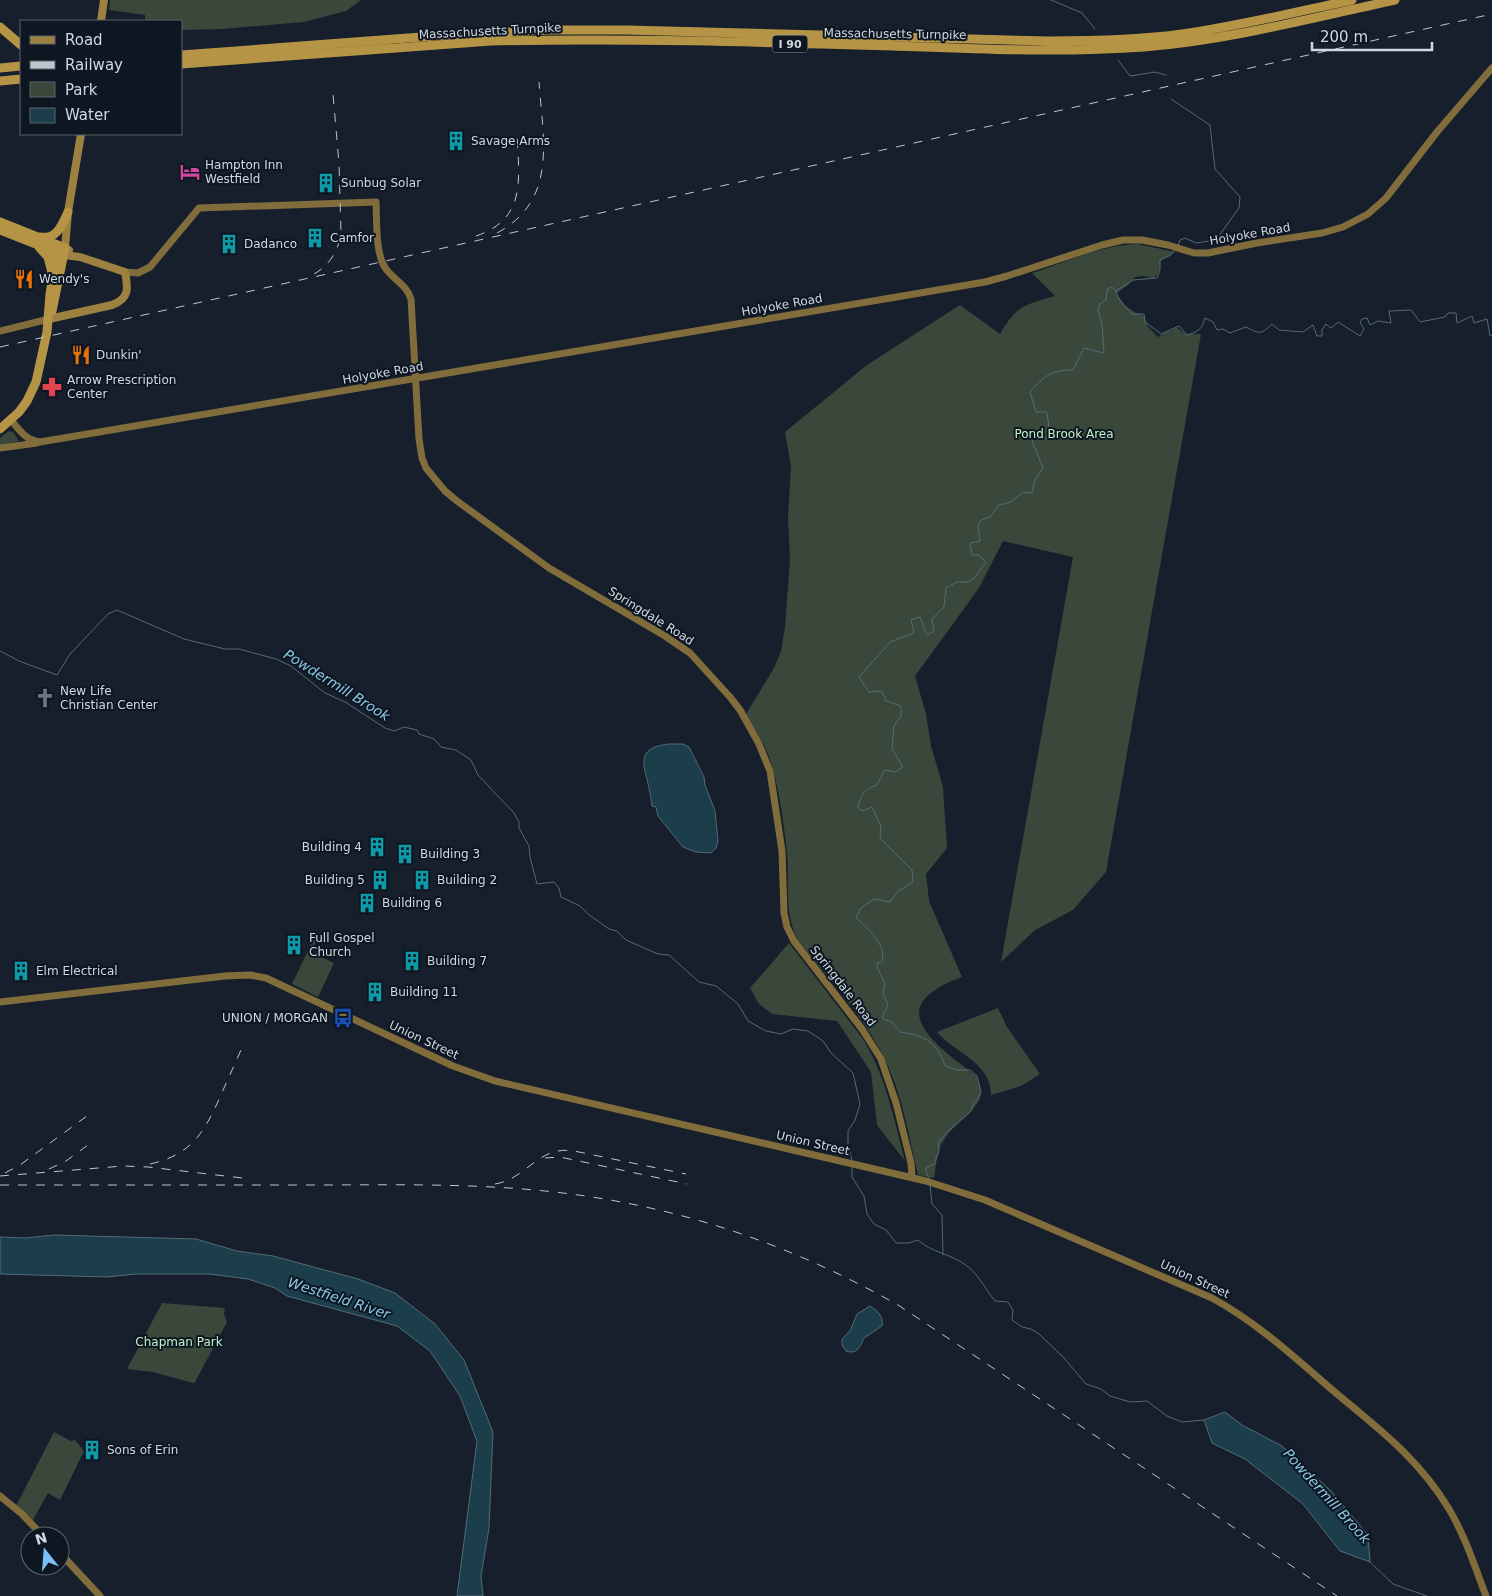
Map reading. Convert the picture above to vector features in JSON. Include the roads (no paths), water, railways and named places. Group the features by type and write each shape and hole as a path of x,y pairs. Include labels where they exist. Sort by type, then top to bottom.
{"highway":[{"name":"Massachusetts Turnpike","path":"184,54 475,33 564,30 1049,41 1108,40 1164,36 1212,29 1352,0"},
{"name":"Massachusetts Turnpike","path":"182,64 491,41 542,40 638,40 1041,50 1122,48 1217,38 1395,0"},
{"path":"0,27 20,44"},
{"path":"0,68 20,66"},
{"path":"0,77 20,77"},
{"path":"0,82 20,77"},
{"path":"0,230 32,238 47,238 55,234 61,227 68,212"},
{"path":"0,222 61,250"},
{"path":"32,238 46,255 53,278"},
{"path":"0,429 11,420 27,401 36,382 47,332 53,278 61,250"},
{"path":"48,319 54,307 61,250"}],"main road":[{"path":"101,20 104,0"},
{"path":"48,319 106,307 121,301 125,297 129,273 61,250 81,135"}],"street":[{"name":"Holyoke Road","path":"0,448 985,282 1096,246 1123,240 1142,240 1194,253 1208,253 1329,232 1368,214 1386,198 1437,132 1492,68"},
{"name":"Springdale Road","path":"129,273 144,271 150,267 199,208 376,202 382,262 388,271 404,286 411,299 422,458 429,472 445,491 549,568 665,636 690,653 730,697 744,716 765,754 770,771 782,851 784,879 783,908 787,926 794,941 862,1029 881,1059 896,1103 911,1163 912,1178"},
{"path":"0,332 48,319"},
{"path":"11,420 25,436 40,442"},
{"name":"Union Street","path":"0,1002 225,976 250,975 266,978 453,1066 495,1081 928,1181 985,1200 1212,1298 1231,1308 1269,1336 1387,1435 1420,1468 1449,1509 1461,1532 1486,1596"},
{"path":"0,1496 32,1526"},
{"path":"70,1564 100,1596"}],"water":[{"path":"669,744 683,744 689,747 704,777 705,785 715,811 718,841 716,848 711,853 696,852 683,847 658,816 656,807 652,806 644,759 649,750"},
{"name":"Westfield River","path":"54,1235 196,1239 237,1251 273,1256 358,1279 395,1293 435,1324 464,1360 493,1432 489,1528 481,1576 483,1596 457,1596 477,1441 460,1396 430,1351 397,1326 287,1296 275,1288 248,1279 209,1274 136,1274 107,1277 0,1274 0,1237 25,1238"},
{"path":"870,1306 879,1314 882,1326 864,1338 856,1351 846,1351 842,1345 842,1339 850,1331 857,1314"},
{"path":"1225,1412 1242,1425 1282,1446 1332,1492 1368,1535 1370,1562 1340,1551 1303,1504 1245,1459 1212,1443 1204,1420"}],"waterway":[{"path":"1051,0 1082,13 1095,29"},
{"path":"1118,60 1130,76 1155,72 1166,75"},
{"path":"1171,99 1210,125 1215,169 1240,197 1239,208 1216,240 1196,243 1185,238 1180,240 1178,246"},
{"path":"929,1179 926,1168 934,1164 939,1151 938,1143 947,1132 971,1111 981,1092 977,1076 970,1070 957,1070 945,1066 938,1051 929,1041 916,1035 900,1032 892,1022 883,1019 888,1005 883,993 885,984 877,963 882,962 882,949 875,937 856,918 861,908 874,899 890,902 897,892 913,882 912,870 880,838 881,826 872,807 862,811 858,807 864,793 869,788 877,785 885,770 895,772 903,767 892,749 894,726 901,716 901,706 886,701 882,691 869,692 859,677 890,642 914,633 911,620 920,617 927,635 934,631 932,619 944,607 946,588 957,582 969,582 975,577 986,562 979,555 972,555 970,543 980,541 978,526 981,520 990,517 999,505 1011,502 1023,492 1032,493 1035,480 1043,468 1032,441 1036,436 1045,438 1050,436 1047,412 1036,412 1030,392 1048,375 1059,371 1073,370 1084,348 1104,353 1102,324 1098,310 1100,304 1106,300 1107,289 1112,287 1116,291 1133,280 1157,278 1160,270 1160,260 1171,255 1176,249"},
{"path":"1116,291 1120,300 1132,314 1144,314 1145,322 1161,334 1179,326 1187,335 1191,334 1201,327 1205,318 1213,322 1217,330 1223,329 1230,333 1246,327 1262,332 1272,324 1279,330 1303,332 1313,325 1317,336 1322,336 1322,330 1326,324 1331,328 1338,322 1360,336 1364,329 1360,322 1362,319 1367,318 1370,325 1378,321 1391,323 1389,311 1411,310 1420,322 1445,317 1448,313 1456,313 1457,323 1472,316 1474,323 1487,319 1490,336 1492,335"},
{"name":"Powdermill Brook","path":"0,651 19,661 57,675 70,654 108,614 117,610 184,639 225,649 239,649 276,659 291,666 325,693 345,702 385,728 394,731 404,727 417,730 419,734 434,739 441,747 456,750 471,760 478,775 514,813 519,822 519,828 529,846 537,884 554,882 559,888 561,897 580,906 609,929 617,931 626,940 658,954 669,955 699,982 716,986 738,1004 748,1021 766,1031 781,1034 793,1029 808,1031 823,1041 831,1053 853,1073 860,1104 855,1120 848,1131 848,1145 852,1160"},
{"name":"Powdermill Brook","path":"852,1167 852,1177 864,1196 867,1214 874,1224 886,1230 896,1243 909,1243 918,1240 929,1248 955,1259 971,1269 995,1301 1008,1302 1013,1310 1012,1320 1022,1327 1031,1329 1039,1334 1064,1358 1086,1384 1101,1389 1110,1396 1130,1402 1147,1401 1167,1416 1182,1422 1204,1420"},
{"path":"930,1185 932,1204 942,1215 943,1255"},
{"name":"Powdermill Brook","path":"1369,1561 1393,1584 1427,1596"}],"railway":[{"path":"0,347 1492,14"},
{"path":"497,233 516,219 530,204 538,186 544,147 539,82"},
{"path":"314,274 325,266 333,256 341,232 339,164 333,94"},
{"path":"476,236 492,229 504,219 512,208 518,181 517,134"},
{"path":"150,1164 176,1155 202,1132 241,1050"},
{"path":"5,1173 20,1165 91,1113"},
{"path":"49,1169 66,1161 88,1145"},
{"path":"495,1184 516,1176 542,1157 562,1150 686,1174"},
{"path":"545,1158 560,1157 687,1184"},
{"path":"0,1176 123,1166 148,1167 251,1179"},
{"path":"0,1185 398,1185 516,1188 592,1197 638,1205 727,1229 814,1262 898,1305 1337,1596"}],"place":[{"name":"Savage Arms","path":"456,141"},
{"name":"Hampton Inn Westfield","path":"190,172"},
{"name":"Sunbug Solar","path":"326,183"},
{"name":"Camfor","path":"315,238"},
{"name":"Dadanco","path":"229,244"},
{"name":"Wendy's","path":"24,279"},
{"name":"Dunkin'","path":"81,355"},
{"name":"Arrow Prescription Center","path":"52,387"},
{"name":"New Life Christian Center","path":"45,698"},
{"name":"Building 4","path":"377,847"},
{"name":"Building 3","path":"405,854"},
{"name":"Building 5","path":"380,880"},
{"name":"Building 2","path":"422,880"},
{"name":"Building 6","path":"367,903"},
{"name":"Full Gospel Church","path":"294,945"},
{"name":"Building 7","path":"412,961"},
{"name":"Elm Electrical","path":"21,971"},
{"name":"Building 11","path":"375,992"},
{"name":"UNION / MORGAN","path":"343,1018"},
{"name":"Sons of Erin","path":"92,1450"}],"park label":[{"name":"Pond Brook Area","path":"1064,434"},
{"name":"Chapman Park","path":"179,1342"}]}
